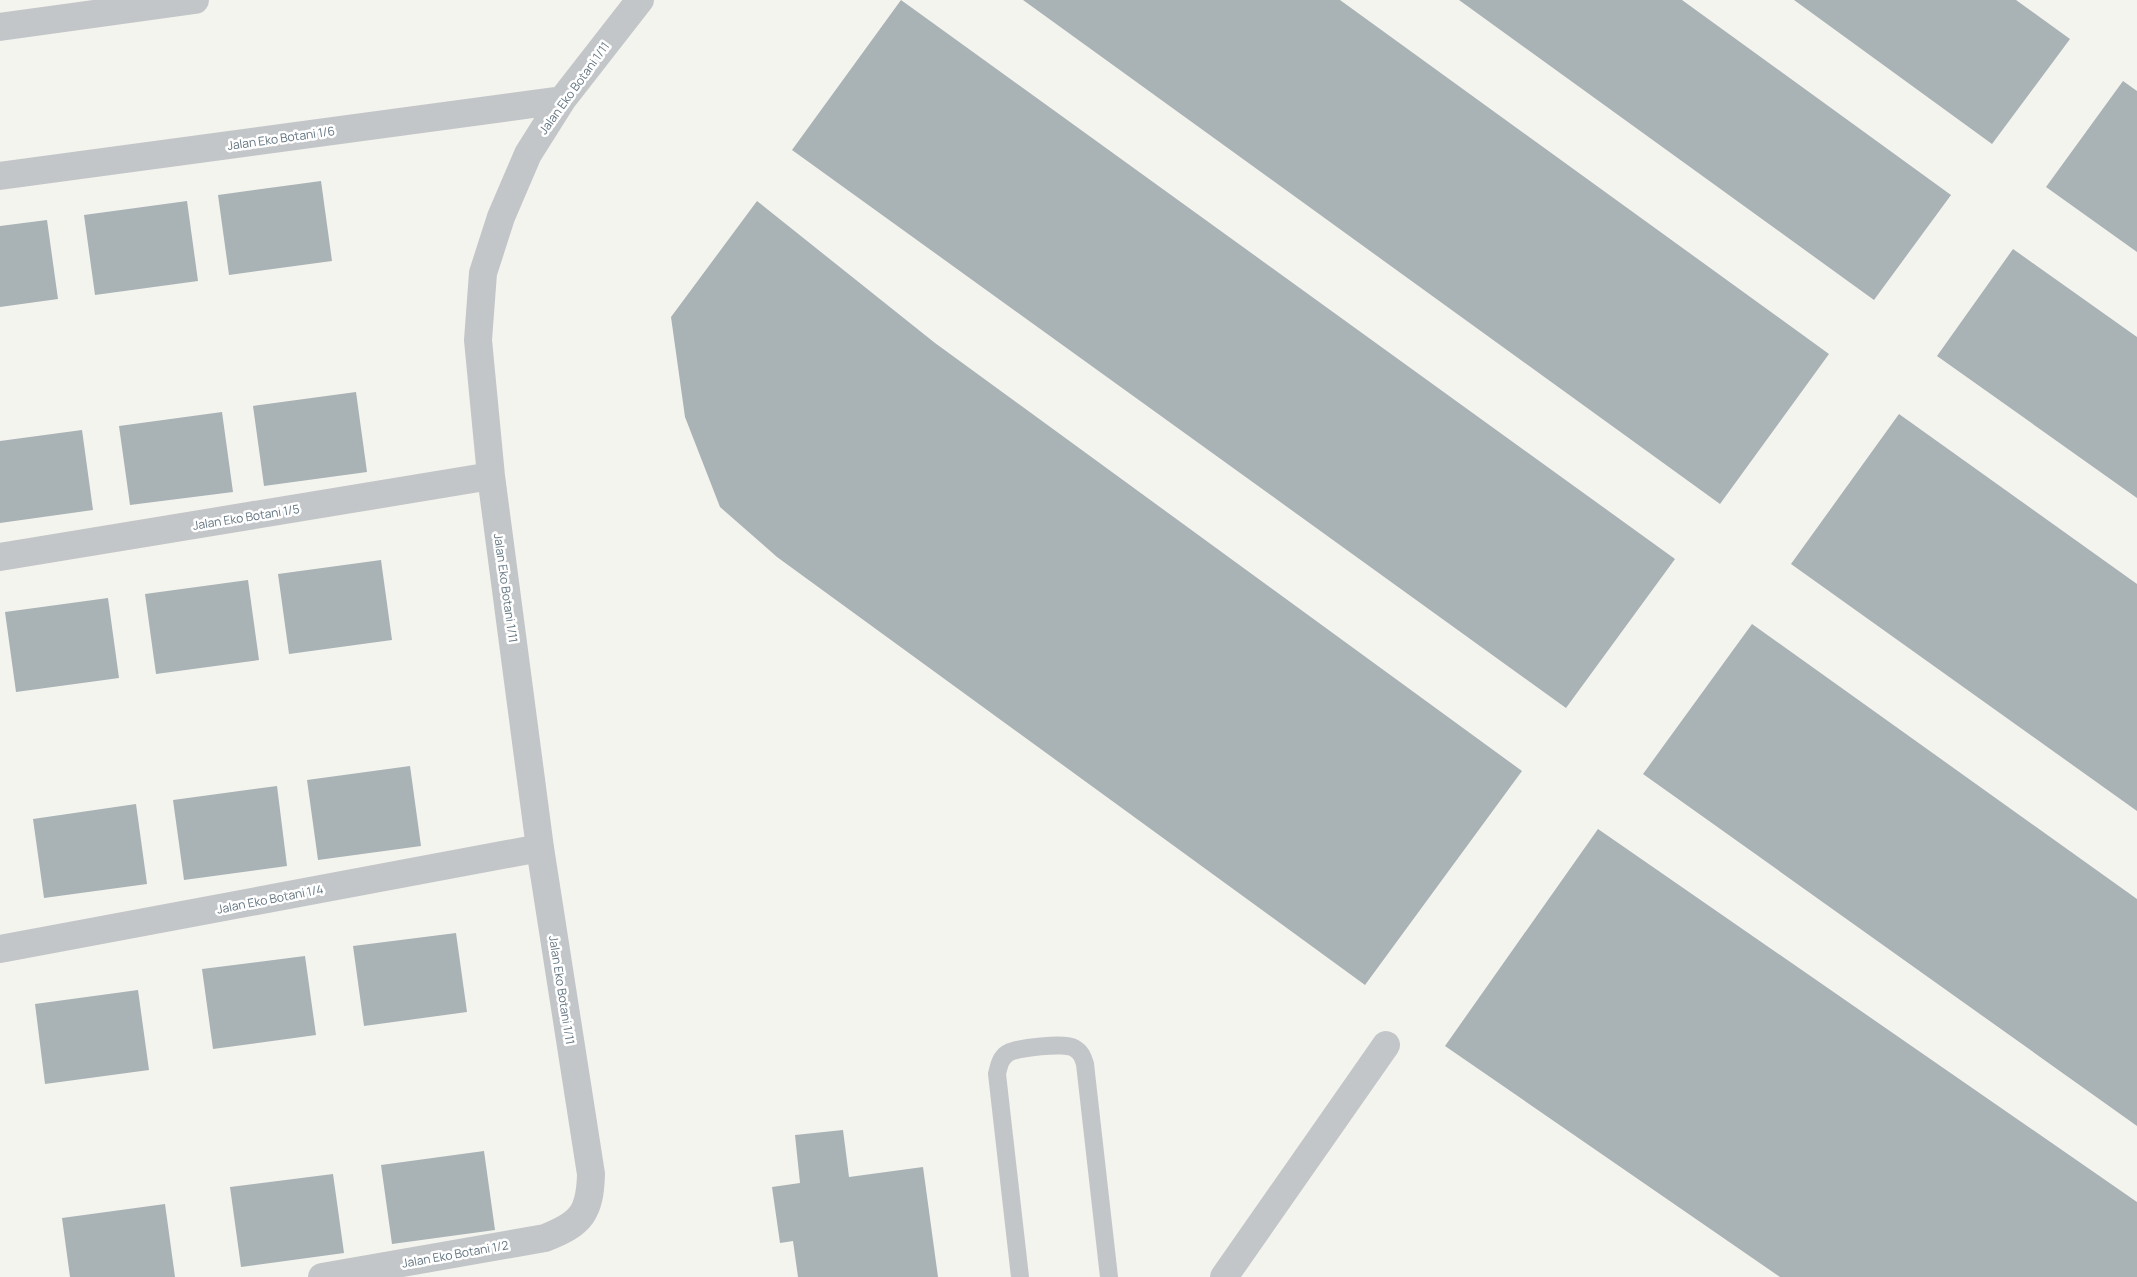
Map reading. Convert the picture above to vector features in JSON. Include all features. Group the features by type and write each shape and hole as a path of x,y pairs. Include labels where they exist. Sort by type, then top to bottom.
{"street":[{"path":"0,27 195,0"},
{"name":"Jalan Eko Botani 1/11","path":"582,1216 590,1196 591,1174 540,848 491,476 478,340 483,273 501,217 528,154 562,100 640,0"},
{"name":"Jalan Eko Botani 1/6","path":"0,176 562,100"},
{"name":"Jalan Eko Botani 1/5","path":"0,557 491,476"},
{"name":"Jalan Eko Botani 1/4","path":"0,949 540,848"},
{"path":"1224,1277 1386,1045"},
{"name":"Jalan Eko Botani 1/2","path":"322,1277 545,1238 565,1230 582,1216"}],"lane":[{"path":"1020,1277 997,1074 999,1063 1006,1054 1016,1050 1062,1045 1072,1046 1077,1050 1085,1064 1109,1277"}],"building":[{"path":"901,0 1675,559 1566,708 792,150"},
{"path":"1023,0 1340,0 1829,354 1720,504"},
{"path":"1459,0 1682,0 1951,195 1874,300"},
{"path":"1794,0 2016,0 2070,39 1992,144"},
{"path":"2123,81 2137,91 2137,252 2046,187"},
{"path":"321,181 332,261 229,275 218,195"},
{"path":"187,201 198,281 95,295 84,215"},
{"path":"757,201 935,343 1522,771 1365,985 777,557 720,507 685,417 671,317"},
{"path":"47,220 58,299 0,307 0,226"},
{"path":"2013,249 2137,337 2137,498 1937,356"},
{"path":"356,392 367,472 264,486 253,406"},
{"path":"222,412 233,492 130,505 119,426"},
{"path":"1899,414 2137,584 2137,811 1791,564"},
{"path":"82,430 93,510 0,523 0,441"},
{"path":"381,560 392,640 289,654 278,574"},
{"path":"248,580 259,660 156,674 145,594"},
{"path":"108,598 119,678 16,692 5,612"},
{"path":"1752,624 2137,899 2137,1126 1643,774"},
{"path":"410,766 421,846 318,860 307,780"},
{"path":"277,786 287,866 184,880 173,800"},
{"path":"136,804 147,884 44,898 33,819"},
{"path":"1598,829 2137,1202 2137,1277 1780,1277 1445,1046"},
{"path":"456,933 467,1012 364,1026 353,946"},
{"path":"305,956 316,1035 213,1049 202,969"},
{"path":"138,990 149,1070 45,1084 35,1004"},
{"path":"843,1130 849,1177 923,1167 938,1277 798,1277 793,1241 780,1243 772,1187 800,1183 795,1135"},
{"path":"484,1151 495,1230 392,1244 381,1165"},
{"path":"333,1174 344,1253 241,1267 230,1187"},
{"path":"165,1204 175,1277 70,1277 62,1218"}]}
